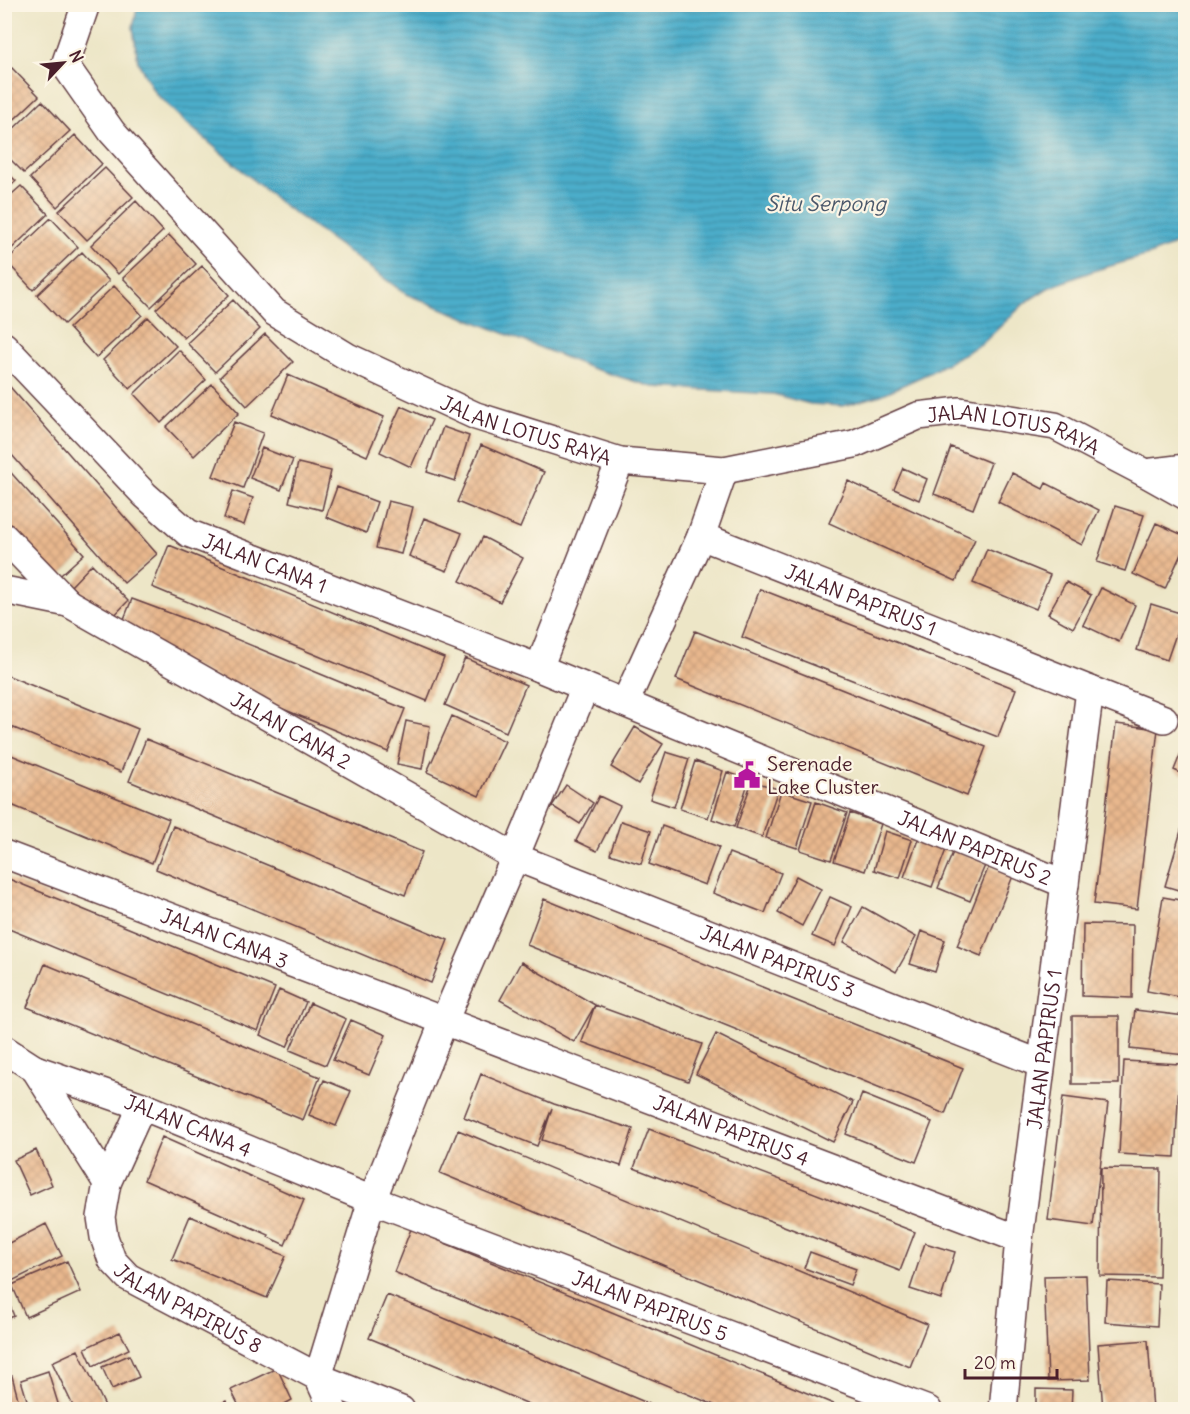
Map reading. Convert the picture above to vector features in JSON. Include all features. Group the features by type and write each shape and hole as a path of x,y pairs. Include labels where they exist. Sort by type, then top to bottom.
{"street":[{"name":"JALAN LOTUS RAYA","path":"82,15 65,64 112,132 274,312 348,357 476,417 620,461 724,470 854,444 918,416 960,411 1055,426 1185,496"},
{"name":"JALAN CANA 1","path":"4,346 145,495 188,533 585,687"},
{"path":"539,668 620,461"},
{"path":"1145,473 1185,468"},
{"path":"625,703 700,536 724,470"},
{"name":"JALAN PAPIRUS 1","path":"700,536 1164,719"},
{"name":"JALAN CANA 2","path":"4,537 68,603 515,857"},
{"name":"JALAN CANA 2","path":"4,590 68,603"},
{"path":"333,1410 318,1377 372,1200 444,1021 585,687"},
{"name":"JALAN PAPIRUS 2","path":"585,687 1065,884"},
{"name":"JALAN PAPIRUS 1","path":"1003,1410 1018,1239 1090,690"},
{"name":"JALAN CANA 3","path":"4,854 444,1021"},
{"name":"JALAN PAPIRUS 3","path":"515,857 1041,1064"},
{"name":"JALAN PAPIRUS 4","path":"444,1021 1018,1239"},
{"name":"JALAN CANA 4","path":"4,1049 35,1069 142,1106 372,1200"},
{"path":"35,1069 107,1183"},
{"name":"JALAN PAPIRUS 8","path":"142,1106 107,1183 101,1217 104,1237 112,1260 128,1277 318,1377 400,1410"},
{"name":"JALAN PAPIRUS 5","path":"372,1200 928,1410"}],"water":[{"name":"Situ Serpong","path":"138,5 1185,5 1185,240 1152,254 1093,271 1048,288 1026,302 983,343 929,373 881,395 843,406 810,404 773,394 653,387 591,368 406,294 279,202 184,121 155,93 138,62 133,27"}],"building":[{"path":"12,68 39,96 4,129 4,74"},
{"path":"42,101 70,131 24,173 4,153 4,138"},
{"path":"75,135 102,164 57,207 30,178"},
{"path":"105,168 133,197 87,240 59,211"},
{"path":"4,169 16,181 4,192"},
{"path":"21,186 48,214 4,256 4,201"},
{"path":"136,201 163,231 118,274 91,245"},
{"path":"51,218 78,247 33,290 6,261"},
{"path":"169,235 196,264 151,307 123,278"},
{"path":"82,252 109,281 64,324 37,295"},
{"path":"202,266 229,295 184,338 156,309"},
{"path":"114,286 142,315 96,358 69,328"},
{"path":"233,300 260,329 215,372 187,343"},
{"path":"148,317 176,346 130,389 103,360"},
{"path":"265,334 293,362 247,406 220,377"},
{"path":"179,350 206,380 161,423 134,394"},
{"path":"288,375 384,417 367,456 272,414"},
{"path":"4,380 157,554 124,583 4,446"},
{"path":"212,384 239,413 194,456 166,427"},
{"path":"401,406 432,420 411,467 380,452"},
{"path":"234,422 263,433 243,488 213,476"},
{"path":"443,427 469,436 455,481 427,472"},
{"path":"481,445 544,472 520,528 457,502"},
{"path":"951,447 991,463 973,509 934,494"},
{"path":"262,448 293,460 281,490 250,478"},
{"path":"298,463 331,471 322,510 289,502"},
{"path":"4,465 84,554 52,583 4,529"},
{"path":"903,468 927,479 919,500 894,489"},
{"path":"1012,473 1043,489 1046,483 1099,510 1082,545 998,502"},
{"path":"848,481 975,539 956,581 829,523"},
{"path":"337,487 377,502 366,533 326,517"},
{"path":"233,491 253,498 244,525 224,518"},
{"path":"388,501 413,507 401,554 376,548"},
{"path":"1115,506 1144,515 1125,571 1097,562"},
{"path":"424,518 462,533 447,571 409,556"},
{"path":"1156,523 1185,536 1185,545 1165,589 1133,574"},
{"path":"483,537 523,558 500,602 460,581"},
{"path":"169,545 444,658 427,701 152,587"},
{"path":"987,549 1050,575 1036,609 973,583"},
{"path":"92,564 128,601 108,622 71,586"},
{"path":"1066,582 1091,595 1073,628 1048,614"},
{"path":"1101,588 1135,605 1119,642 1083,625"},
{"path":"760,589 1016,689 998,737 742,637"},
{"path":"132,599 202,625 405,709 388,752 261,700 120,629"},
{"path":"1151,604 1183,614 1167,660 1137,650"},
{"path":"695,631 986,747 967,796 676,679"},
{"path":"465,658 526,685 506,732 445,705"},
{"path":"4,674 138,729 121,772 4,724"},
{"path":"452,716 505,741 479,796 427,772"},
{"path":"406,721 430,726 422,769 397,764"},
{"path":"1116,724 1158,729 1137,909 1094,904"},
{"path":"635,727 663,744 638,784 611,767"},
{"path":"146,739 422,852 405,895 129,781"},
{"path":"1185,743 1185,775 1174,770"},
{"path":"4,752 169,819 152,863 4,802"},
{"path":"666,752 689,759 674,807 650,799"},
{"path":"695,761 723,771 708,818 680,809"},
{"path":"727,772 749,780 734,827 712,819"},
{"path":"752,781 778,789 762,837 736,828"},
{"path":"566,785 593,803 580,824 552,806"},
{"path":"781,791 812,801 797,848 766,838"},
{"path":"599,796 620,806 597,851 576,841"},
{"path":"816,802 847,813 831,860 800,850"},
{"path":"850,813 881,824 865,871 834,861"},
{"path":"1185,817 1185,892 1165,886"},
{"path":"621,821 651,831 641,864 610,854"},
{"path":"173,826 448,940 431,983 156,869"},
{"path":"662,826 719,847 705,885 649,864"},
{"path":"885,831 912,840 900,878 874,870"},
{"path":"919,837 947,847 932,887 904,877"},
{"path":"954,850 986,863 970,901 938,888"},
{"path":"729,853 781,873 765,913 713,893"},
{"path":"989,866 1013,876 981,956 957,946"},
{"path":"796,876 821,889 802,926 778,913"},
{"path":"4,877 275,988 258,1031 4,927"},
{"path":"830,897 852,907 835,946 812,936"},
{"path":"1163,897 1185,901 1185,998 1147,991"},
{"path":"544,899 963,1068 945,1114 527,945"},
{"path":"863,907 916,937 896,972 844,942"},
{"path":"1083,924 1133,925 1132,998 1082,996"},
{"path":"921,931 945,940 935,972 910,964"},
{"path":"521,962 595,1005 574,1042 500,1000"},
{"path":"45,964 320,1077 303,1120 27,1007"},
{"path":"279,990 306,1002 287,1047 260,1035"},
{"path":"310,1003 346,1019 326,1065 290,1050"},
{"path":"595,1005 702,1044 688,1081 582,1042"},
{"path":"1135,1010 1185,1016 1185,1055 1130,1049"},
{"path":"1072,1016 1119,1016 1119,1084 1072,1084"},
{"path":"351,1020 386,1035 369,1075 333,1060"},
{"path":"716,1034 853,1102 833,1142 696,1074"},
{"path":"1124,1061 1180,1064 1175,1157 1119,1154"},
{"path":"481,1074 554,1104 633,1129 621,1166 542,1140 552,1108 537,1146 464,1117"},
{"path":"324,1080 351,1091 336,1126 309,1115"},
{"path":"862,1094 932,1122 916,1162 846,1134"},
{"path":"1063,1097 1108,1103 1093,1226 1048,1220"},
{"path":"649,1129 915,1232 900,1271 634,1168"},
{"path":"458,1130 927,1324 910,1367 440,1173"},
{"path":"162,1137 304,1200 285,1245 268,1237 269,1235 144,1180"},
{"path":"36,1150 52,1185 30,1195 14,1160"},
{"path":"1101,1168 1161,1169 1159,1277 1100,1276"},
{"path":"190,1216 286,1256 267,1298 172,1259"},
{"path":"46,1224 62,1256 12,1281 5,1265 5,1245"},
{"path":"411,1229 848,1410 726,1410 394,1272"},
{"path":"925,1243 955,1252 941,1299 910,1289"},
{"path":"810,1252 856,1269 850,1285 804,1268"},
{"path":"67,1261 81,1292 26,1317 12,1285"},
{"path":"1086,1275 1090,1380 1048,1381 1044,1276"},
{"path":"1107,1281 1159,1284 1157,1326 1105,1322"},
{"path":"4,1291 14,1316 4,1320"},
{"path":"387,1295 664,1410 543,1410 369,1338"},
{"path":"120,1332 129,1349 93,1366 85,1348"},
{"path":"1148,1340 1153,1410 1103,1410 1098,1344"},
{"path":"78,1350 105,1406 97,1410 75,1410 52,1362"},
{"path":"129,1355 139,1377 112,1389 102,1367"},
{"path":"277,1368 292,1400 274,1410 241,1410 231,1390"},
{"path":"48,1371 60,1410 30,1410 21,1380"},
{"path":"12,1376 21,1410 4,1410 4,1378"},
{"path":"1036,1389 1072,1390 1071,1410 1036,1410"},
{"path":"226,1401 230,1410 207,1410"}],"place":[{"name":"Serenade Lake Cluster","path":"747,775"}]}
